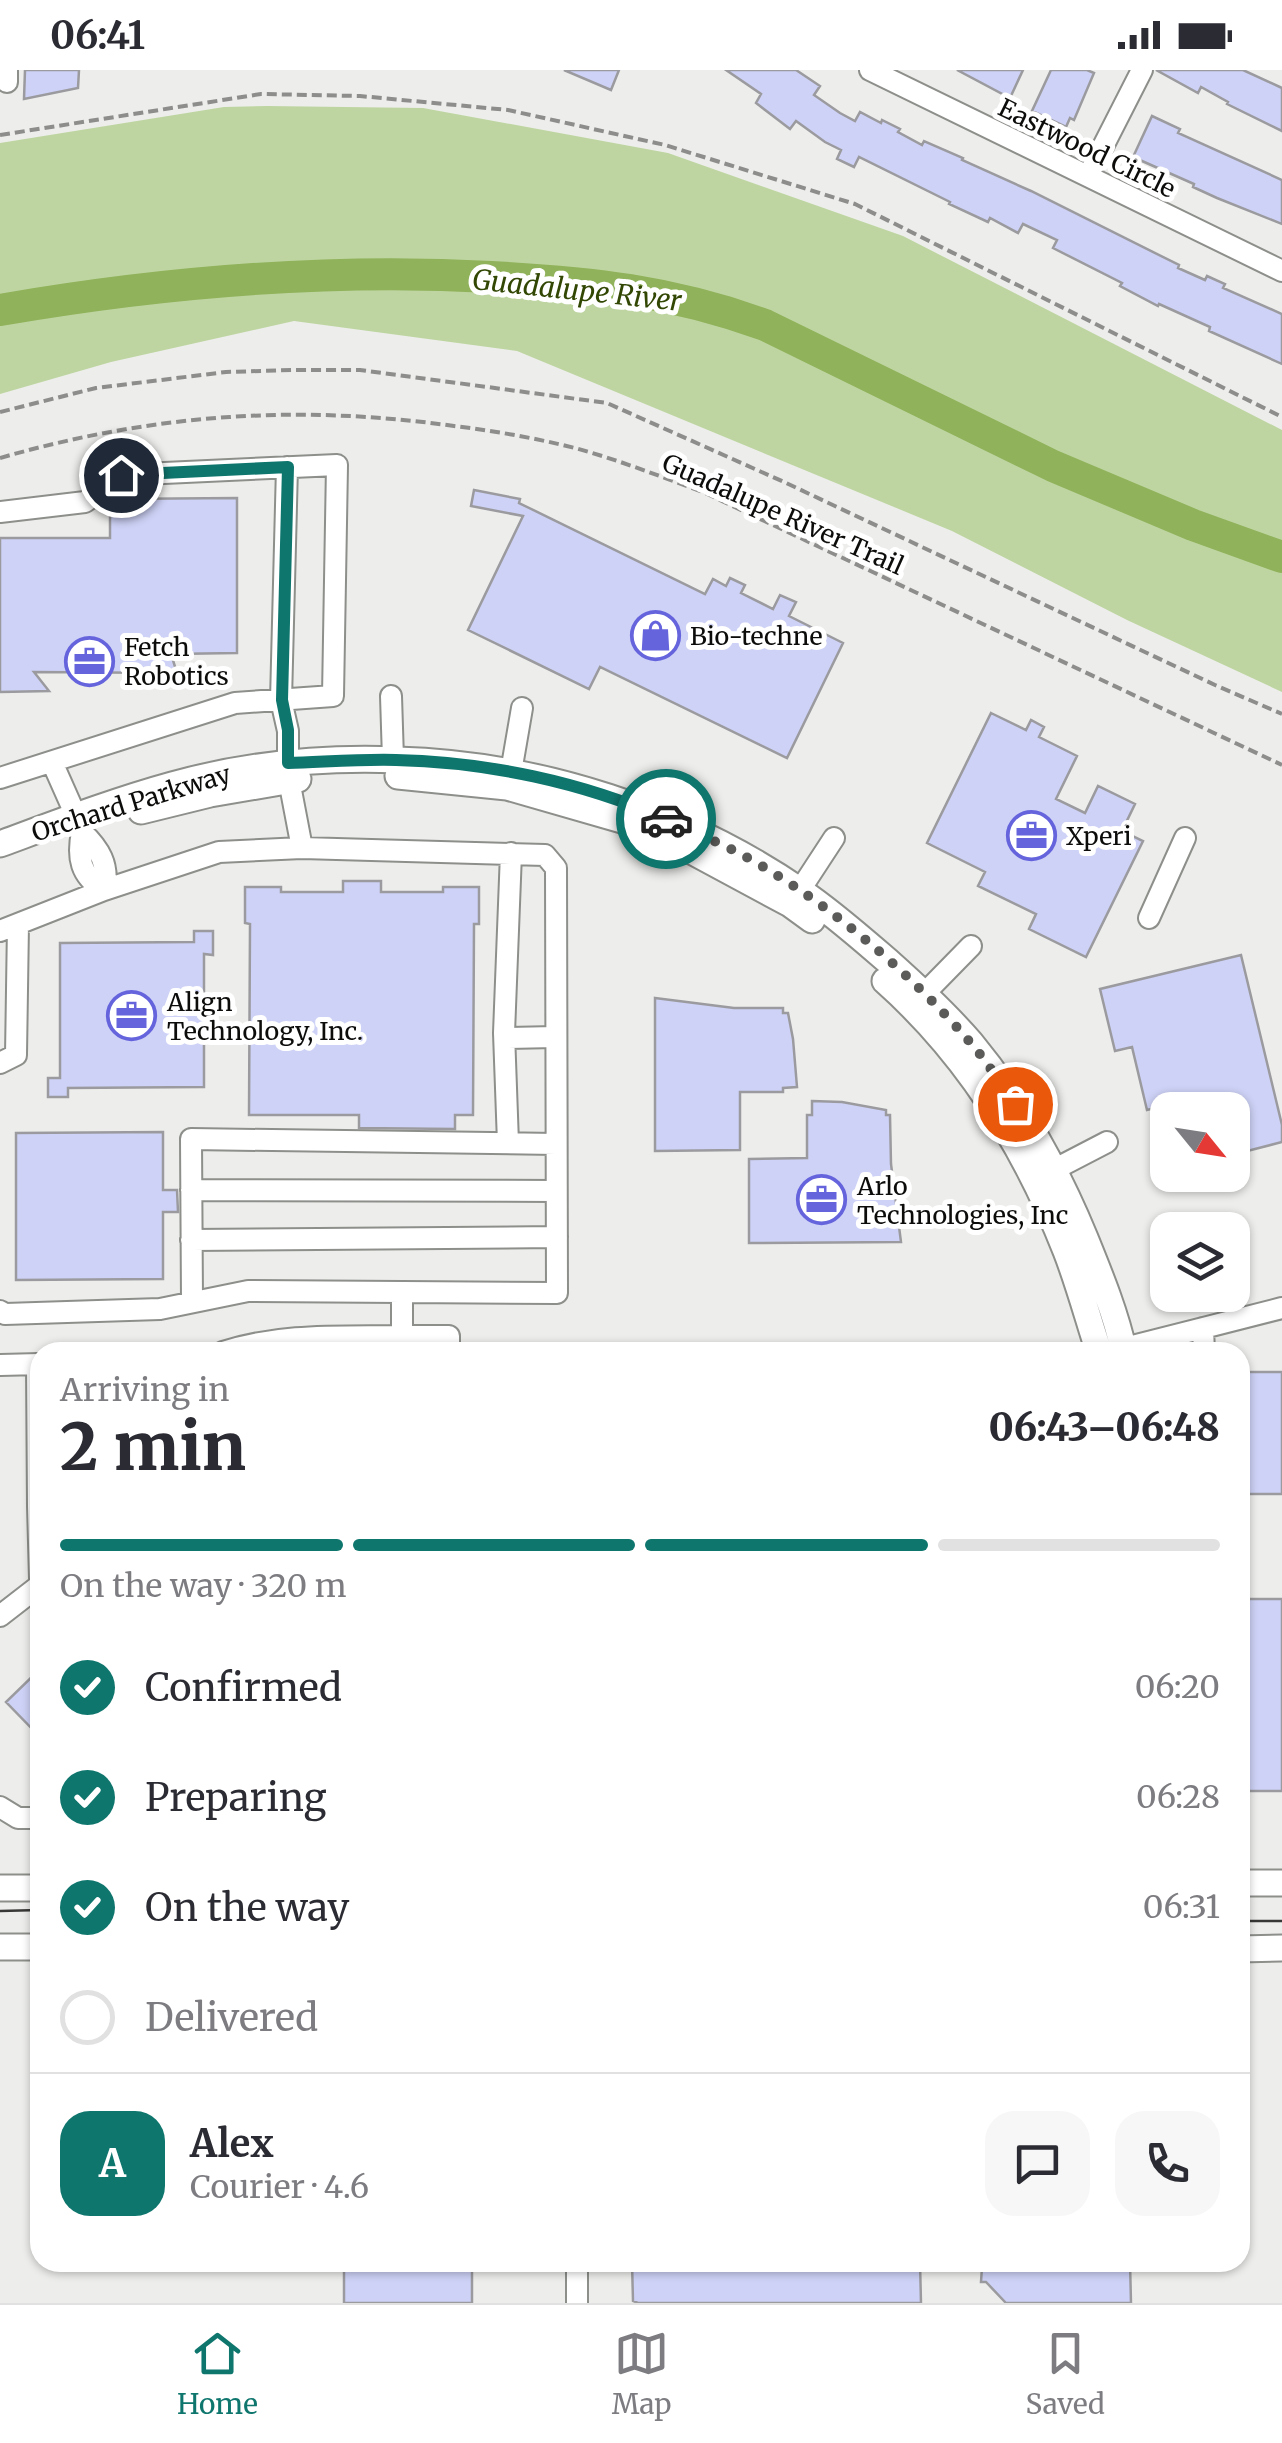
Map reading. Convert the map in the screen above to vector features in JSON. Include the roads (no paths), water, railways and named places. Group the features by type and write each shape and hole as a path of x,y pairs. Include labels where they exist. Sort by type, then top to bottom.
{"main road":[{"name":"Orchard Parkway","path":"0,844 288,772 394,760 452,763 509,779"},
{"name":"Orchard Parkway","path":"288,772 509,779 584,789 656,815 731,849 795,897 851,928 914,995 971,1043 1015,1104 1045,1175 1066,1252 1109,1342"},
{"name":"Orchard Parkway","path":"0,862 79,824"},
{"path":"1250,1883 1282,1883"},
{"path":"0,1888 30,1888"},
{"path":"0,1947 30,1947"},
{"path":"1250,1948 1282,1948"}],"street":[{"name":"Eastwood Circle","path":"870,70 1282,271"},
{"path":"1088,176 1142,70"},
{"path":"0,512 85,502 121,475 337,465 333,696 235,703 0,778"},
{"path":"288,467 282,700 288,730 288,772 302,848"},
{"path":"391,696 394,760"},
{"path":"509,779 522,708"},
{"path":"52,762 79,824 78,854 90,882 104,890"},
{"path":"795,897 834,838"},
{"path":"1149,918 1186,838"},
{"path":"0,1063 16,1055 9,928 104,890 219,852 302,848 511,853 545,855 556,868 557,1294 248,1290 160,1309 0,1312"},
{"path":"508,1143 504,1038 511,853"},
{"path":"914,995 971,946"},
{"path":"504,1038 556,1037"},
{"path":"192,1301 191,1139 556,1144"},
{"path":"1045,1175 1107,1142"},
{"path":"191,1190 556,1190"},
{"path":"192,1240 557,1237"},
{"path":"402,1292 402,1342"},
{"path":"1148,1342 1282,1308"},
{"path":"1203,1328 1204,1342"},
{"path":"414,1342 449,1336 449,1342"},
{"path":"259,1342 288,1337 369,1342"},
{"path":"0,1364 30,1364"},
{"path":"0,1616 30,1590"},
{"path":"0,1808 18,1818 30,1818"},
{"path":"577,2272 578,2303"}],"waterway":[{"name":"Guadalupe River","path":"0,310 183,285 367,274 527,279 663,296 765,325 1053,466 1193,525 1282,557"}],"tram line":[{"path":"0,1911 30,1910"},
{"path":"1250,1921 1282,1921"}],"place":[{"name":"Bio-techne","path":"655,636"},
{"name":"Fetch Robotics","path":"89,661"},
{"name":"Xperi","path":"1031,836"},
{"name":"Align Technology, Inc.","path":"132,1016"},
{"name":"Arlo Technologies, Inc","path":"822,1200"}]}
